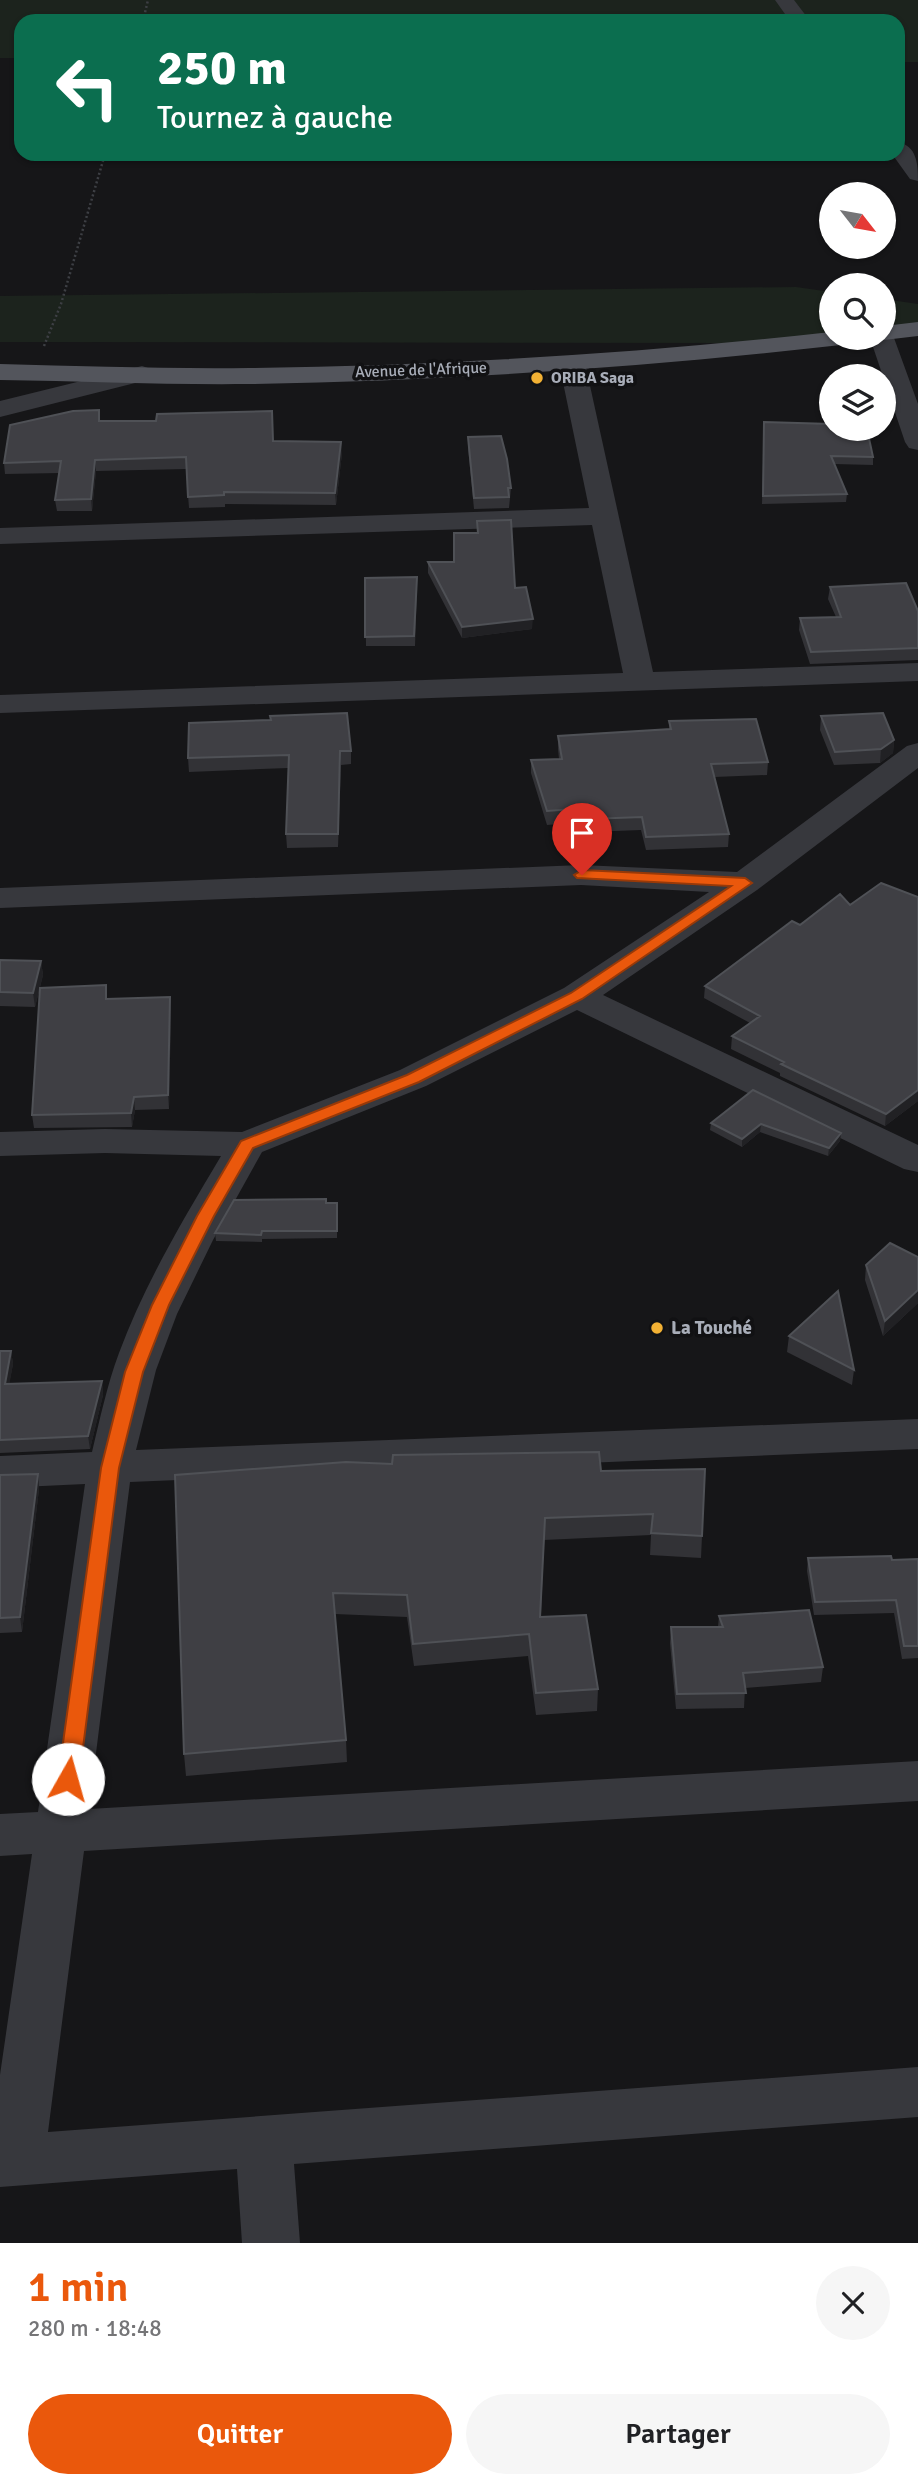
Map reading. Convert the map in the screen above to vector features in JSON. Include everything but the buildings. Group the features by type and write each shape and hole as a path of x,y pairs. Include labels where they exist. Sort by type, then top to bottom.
{"main road":[{"path":"896,331 918,328"},
{"name":"Avenue de l'Afrique","path":"0,372 302,375 572,363 819,340"}],"street":[{"path":"784,0 795,14"},
{"path":"905,157 918,174"},
{"path":"885,350 918,442"},
{"path":"572,363 640,682"},
{"path":"0,410 142,374"},
{"path":"0,537 605,516"},
{"path":"0,704 918,673"},
{"path":"0,1144 105,1141 247,1144 413,1078 577,996 745,883 918,753"},
{"path":"0,898 433,883 582,875 745,883"},
{"path":"577,996 918,1160"},
{"path":"247,1144 206,1216 146,1338 134,1372 110,1468 61,1831 8,2160 918,2092"},
{"path":"0,1472 918,1434"},
{"path":"0,1835 918,1781"},
{"path":"264,2141 271,2243"}],"path":[{"path":"34,372 61,304 103,161"}],"shaded area":[{"path":"0,0 918,0 918,62 905,62 905,14 14,14 14,58 0,58"},
{"path":"796,287 819,290 819,336 739,343 0,342 0,296"},
{"path":"896,301 918,304 918,328 896,330"}],"place":[{"name":"ORIBA Saga","path":"537,378"},
{"name":"La Touché","path":"657,1328"}],"route":[{"path":"68,1779 110,1468 134,1372 160,1305 247,1144 413,1078 577,996 745,883 609,874 582,875"}]}
